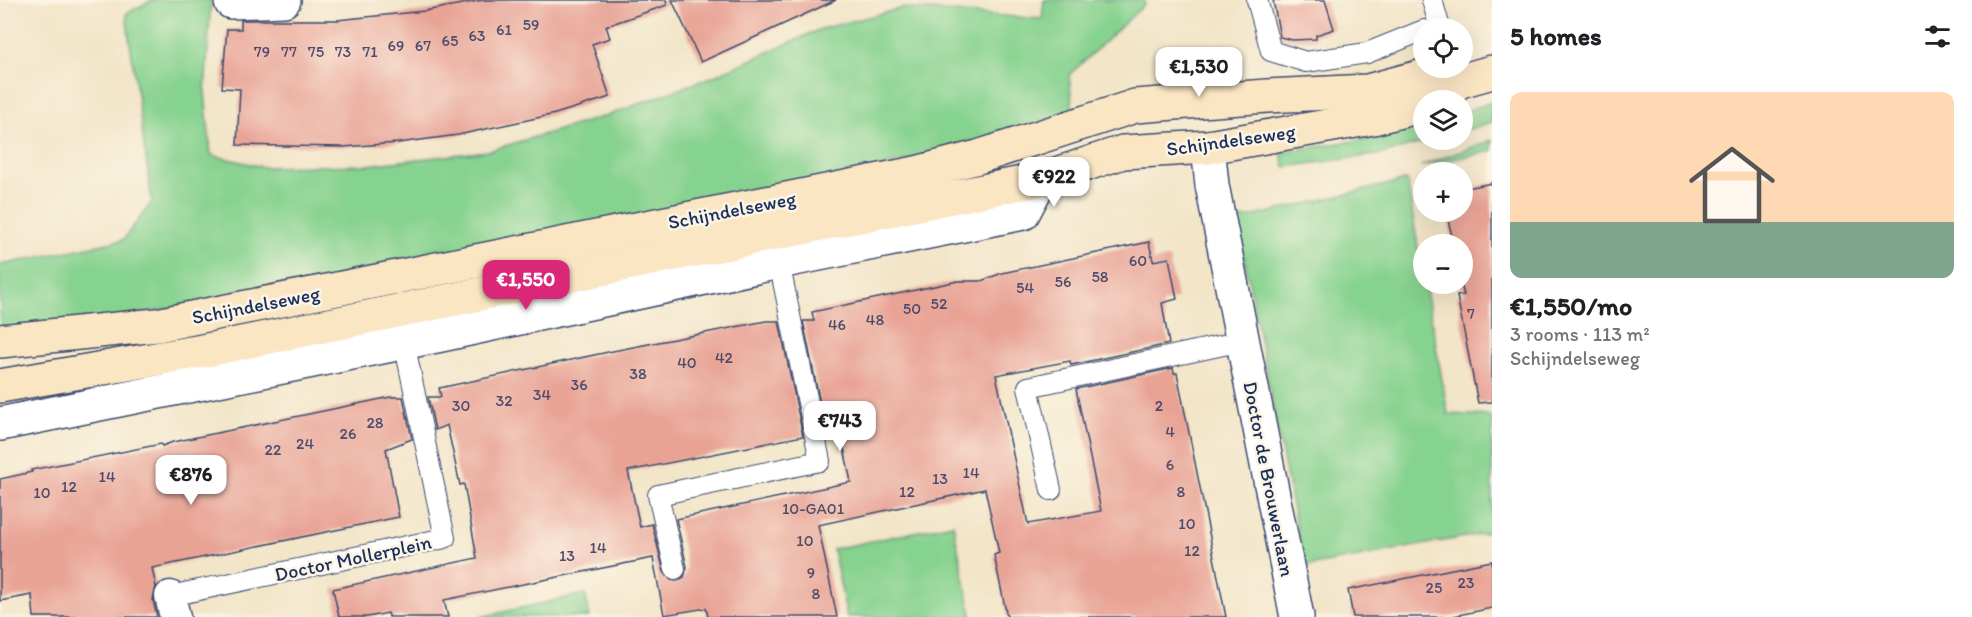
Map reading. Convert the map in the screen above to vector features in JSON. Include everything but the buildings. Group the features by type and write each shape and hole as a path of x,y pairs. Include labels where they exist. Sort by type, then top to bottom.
{"main road":[{"name":"Schijndelseweg","path":"1473,73 1492,72"},
{"name":"Schijndelseweg","path":"0,341 157,325 916,173 978,157 1135,106 1368,91 1416,78"},
{"name":"Schijndelseweg","path":"1443,90 1454,78"},
{"path":"1208,147 1207,130 1211,120 1221,116 1245,114 1267,96"},
{"name":"Schijndelseweg","path":"0,386 202,351 1041,179 1123,152 1208,147 1373,118 1413,108"}],"street":[{"path":"231,2 284,0"},
{"name":"Doctor de Brouwerlaan","path":"1208,147 1212,185 1297,617"},
{"path":"0,424 1023,213 1041,179"}],"lane":[{"path":"1257,0 1271,51 1306,62 1367,53 1413,35"},
{"path":"1432,0 1432,18"},
{"path":"675,569 658,495 820,461 779,262"},
{"path":"1051,490 1028,387 1242,341"},
{"name":"Doctor Mollerplein","path":"173,606 446,538 405,342"}],"green space":[{"path":"152,0 211,0 205,93 211,155 263,167 368,165 488,151 609,115 714,76 821,29 903,8 1042,19 1044,0 1144,0 1145,4 1069,75 1073,111 964,149 354,281 0,335 0,265 123,240 152,202 126,14"},
{"path":"1492,102 1492,122 1473,128 1473,109"},
{"path":"1413,127 1413,145 1382,154 1285,167 1281,152 1380,137"},
{"path":"1492,140 1492,151 1432,162 1465,150 1473,150 1473,147"},
{"path":"1407,180 1416,234 1413,234 1413,294 1427,294 1448,414 1491,416 1492,532 1304,567 1237,220"},
{"path":"953,524 972,617 847,617 833,549"},
{"path":"585,594 590,617 480,617"}]}
